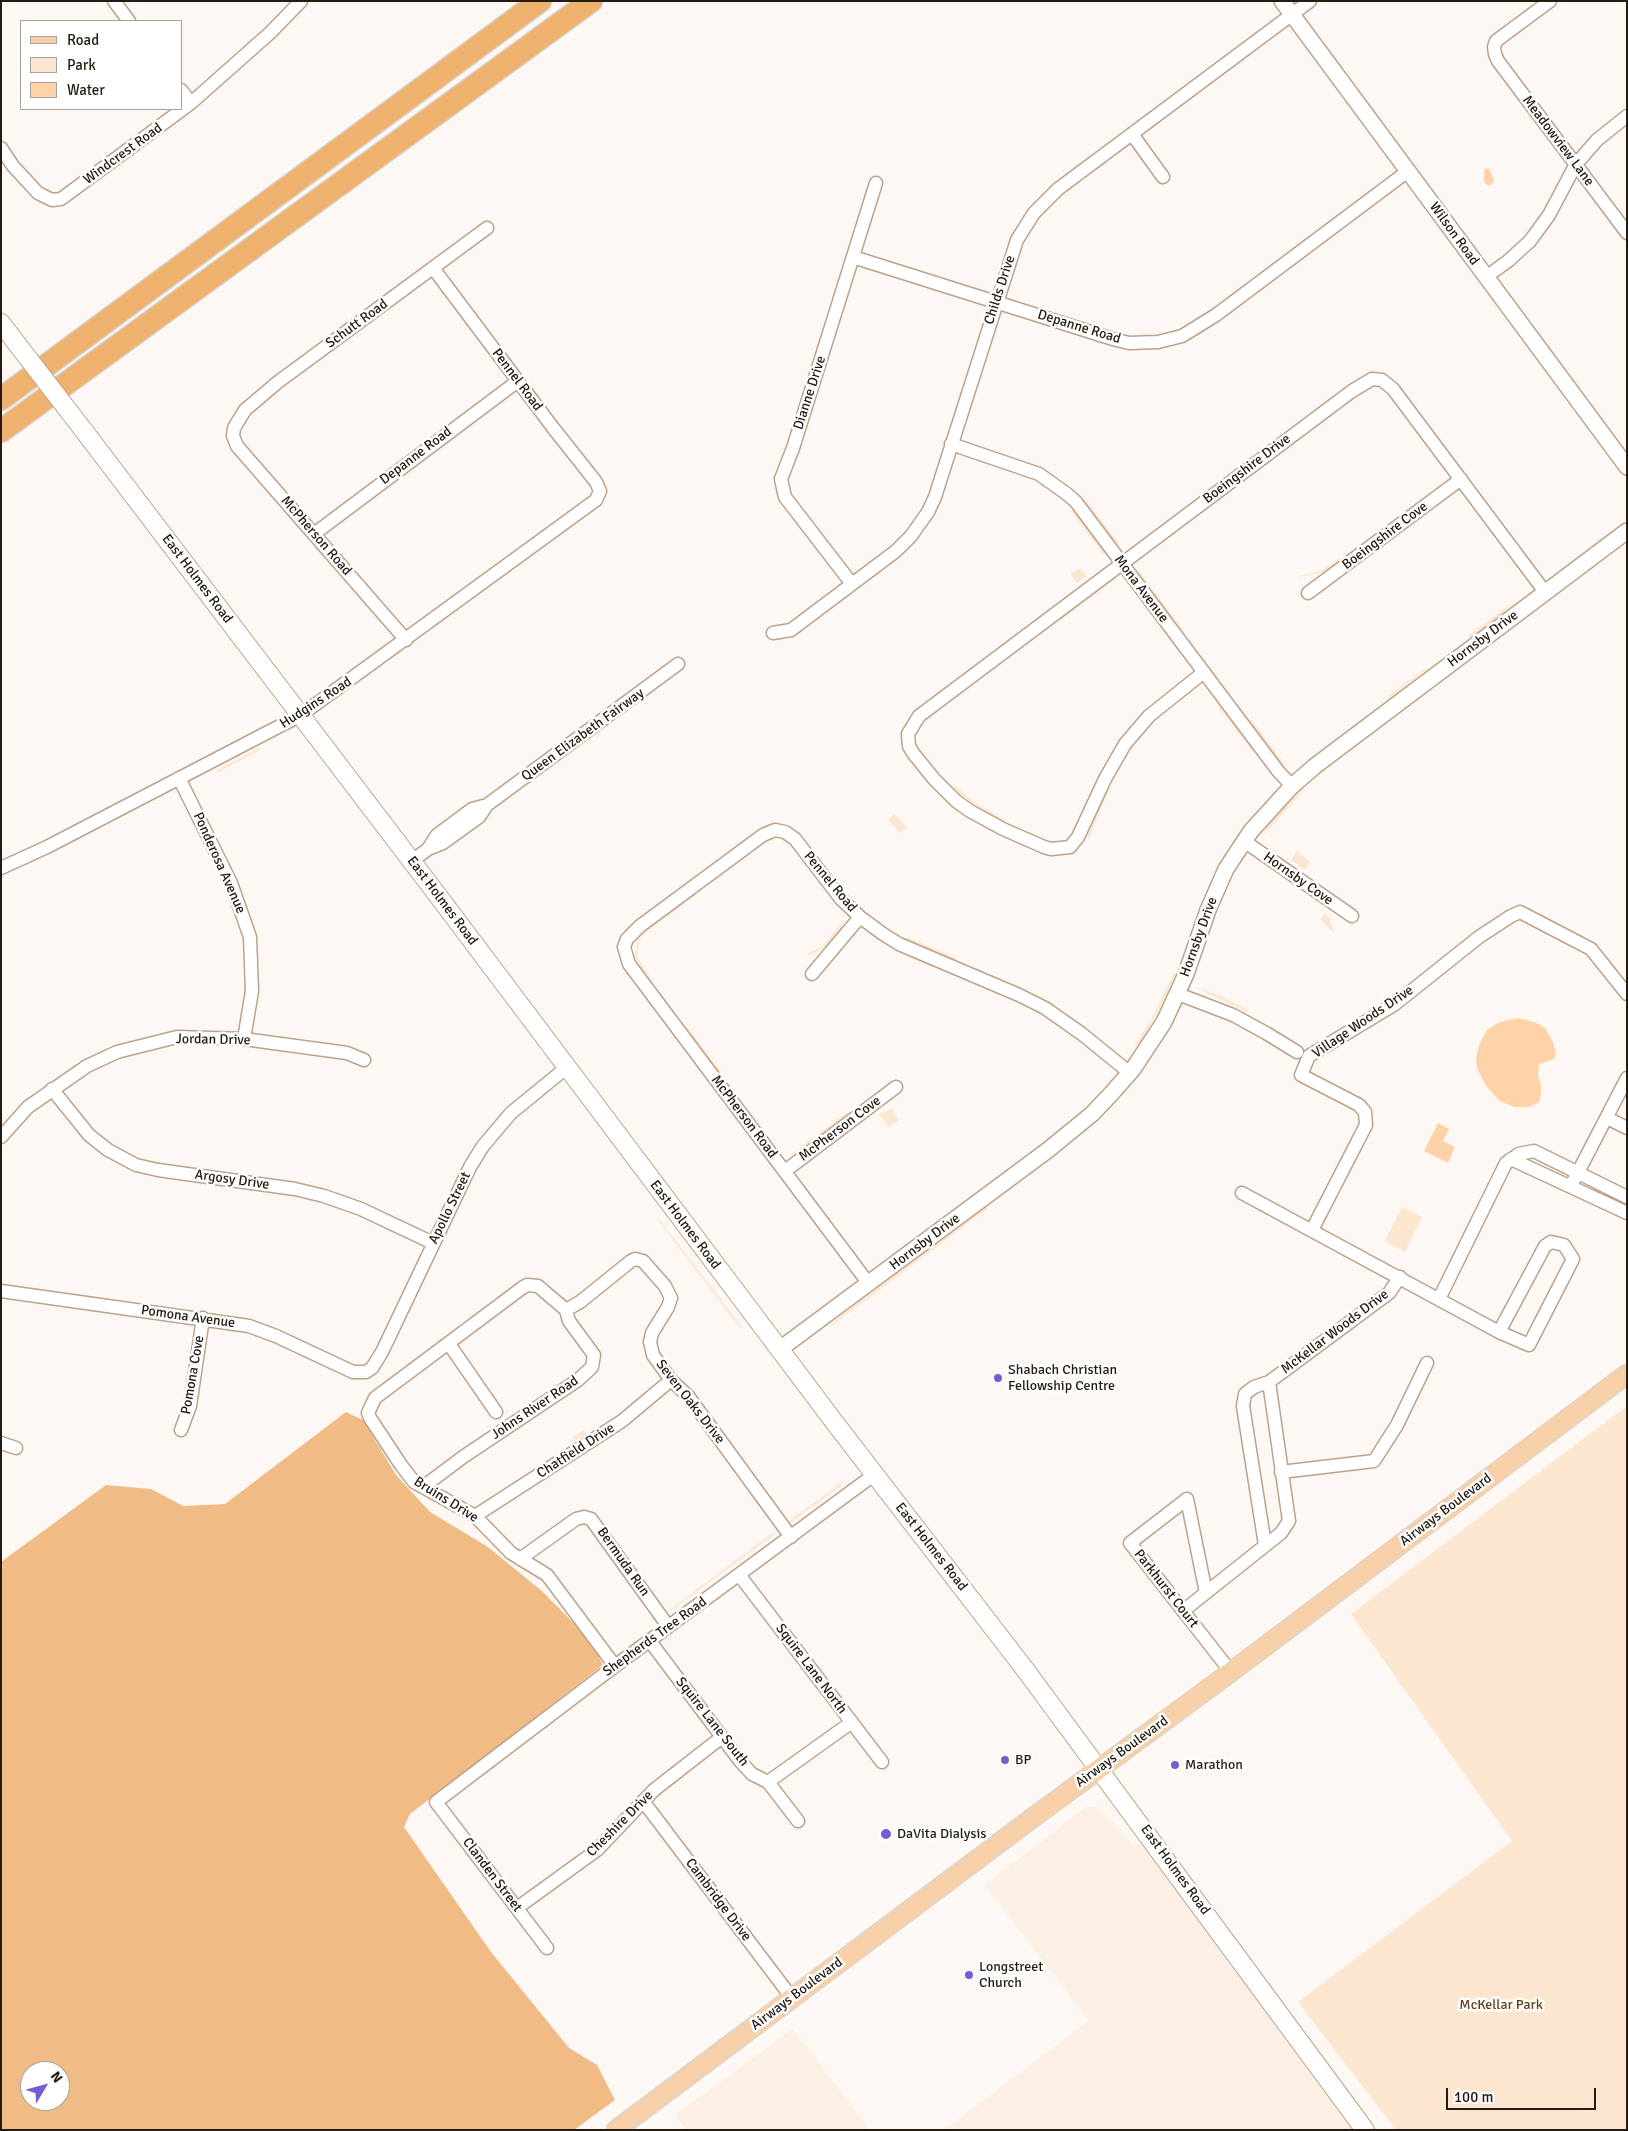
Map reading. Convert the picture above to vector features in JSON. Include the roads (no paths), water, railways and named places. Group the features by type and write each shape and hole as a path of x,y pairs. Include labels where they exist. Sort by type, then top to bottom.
{"highway":[{"path":"1,399 540,1"},
{"path":"1,431 591,1"}],"main road":[{"name":"East Holmes Road","path":"1,323 1100,1768 1365,2130"},
{"name":"Airways Boulevard","path":"616,2130 1231,1672 1627,1374"}],"street":[{"path":"114,1 128,20"},
{"name":"Windcrest Road","path":"1,148 13,166 38,193 52,200 65,196 191,104 259,44 301,1"},
{"name":"Wilson Road","path":"1282,1 1627,467"},
{"name":"Childs Drive","path":"773,633 791,630 902,546 931,507 1016,240 1034,213 1058,189 1310,1"},
{"name":"Meadowview Lane","path":"1550,1 1502,36 1494,47 1498,61 1627,233"},
{"path":"182,91 191,104"},
{"path":"1486,277 1522,250 1538,232 1576,164 1597,140 1627,116"},
{"path":"1132,134 1163,177"},
{"name":"Depanne Road","path":"854,257 1129,343 1150,343 1182,336 1216,316 1408,171"},
{"name":"Dianne Drive","path":"852,584 785,497 781,479 854,257 876,183"},
{"name":"Schutt Road","path":"234,428 245,410 278,382 487,228"},
{"name":"Pennel Road","path":"433,268 596,482 600,491"},
{"name":"Boeingshire Drive","path":"1204,672 1149,716 1136,731 1108,772 1078,838 1070,847 1061,849 1044,847 1003,829 956,801 934,779 913,753 908,736 919,716 1352,390 1372,379 1382,380 1389,385 1545,592"},
{"name":"Depanne Road","path":"314,534 518,381"},
{"name":"McPherson Road","path":"234,428 234,436 238,446 406,640"},
{"name":"Mona Avenue","path":"951,444 1014,464 1049,479 1076,502 1292,786"},
{"name":"Boeingshire Cove","path":"1308,593 1461,479"},
{"name":"Hudgins Road","path":"1,868 47,847 301,715 406,640 497,571 587,508 596,500 600,491"},
{"name":"Hornsby Drive","path":"780,1349 1075,1128 1094,1112 1130,1073 1164,1022 1178,994 1200,930 1219,883 1244,841 1292,786 1315,766 1627,531"},
{"name":"Queen Elizabeth Fairway","path":"412,861 428,848 443,843 465,828 479,817 487,805 678,664"},
{"name":"Ponderosa Avenue","path":"179,778 231,883 250,937 252,991 244,1039"},
{"name":"Pennel Road","path":"624,947 627,939 640,926 737,853 763,835 775,830 785,832 795,840 834,890 860,917 899,944 1045,1008 1082,1034 1130,1073"},
{"name":"Hornsby Cove","path":"1244,841 1352,916"},
{"name":"Village Woods Drive","path":"1312,1230 1366,1125 1366,1112 1359,1106 1301,1076 1309,1056 1395,1004 1479,937 1520,912 1591,949 1627,994"},
{"path":"812,974 860,917"},
{"name":"McPherson Road","path":"624,947 629,964 869,1284"},
{"path":"1178,994 1232,1015 1297,1052"},
{"name":"Jordan Drive","path":"1,1137 28,1107 87,1066 117,1052 177,1037 244,1039 347,1053 364,1060"},
{"name":"Apollo Street","path":"366,1372 372,1368 382,1352 432,1243 470,1167 488,1139 512,1113 566,1068"},
{"path":"1571,1186 1580,1174 1608,1118 1623,1097 1627,1078"},
{"name":"McPherson Cove","path":"785,1171 896,1087"},
{"name":"Argosy Drive","path":"52,1089 89,1135 108,1150 136,1165 158,1170 295,1189 324,1196 361,1209 432,1243"},
{"path":"1608,1118 1627,1128"},
{"path":"1439,1299 1506,1163 1511,1159 1526,1152 1534,1151 1622,1195"},
{"path":"1511,1159 1627,1213"},
{"path":"1242,1193 1400,1277"},
{"name":"McKellar Woods Drive","path":"1183,1611 1281,1533 1289,1521 1269,1382 1389,1293 1400,1277 1499,1332 1529,1345 1573,1259 1564,1245 1551,1242 1545,1246 1499,1332"},
{"name":"Seven Oaks Drive","path":"566,1310 580,1302 631,1261 635,1259 643,1261 665,1286 671,1298 668,1307 652,1333 650,1342 653,1355 671,1380 688,1396 791,1538"},
{"name":"Johns River Road","path":"368,1412 375,1398 527,1285 538,1286 566,1310 569,1321 594,1355 592,1367 578,1380 463,1457 423,1488"},
{"name":"Pomona Avenue","path":"1,1292 203,1318 249,1326 265,1331 353,1372 366,1372"},
{"name":"Pomona Cove","path":"181,1430 190,1406 203,1318"},
{"path":"449,1344 496,1412"},
{"path":"1281,1472 1374,1461 1396,1424 1427,1362"},
{"name":"Chatfield Drive","path":"475,1516 622,1421 671,1380"},
{"path":"1265,1545 1242,1406 1245,1394 1254,1387 1269,1382"},
{"name":"Bruins Drive","path":"368,1412 370,1418 414,1482 475,1516 503,1545 520,1559 539,1569 553,1581 614,1666"},
{"path":"1,1443 16,1448"},
{"name":"Shepherds Tree Road","path":"436,1802 614,1666 740,1576 875,1474"},
{"name":"Parkhurst Court","path":"1206,1593 1187,1499 1130,1543 1231,1672"},
{"name":"Bermuda Run","path":"520,1559 576,1519 584,1517 591,1519 668,1626"},
{"name":"Squire Lane North","path":"740,1576 882,1762"},
{"name":"Squire Lane South","path":"649,1640 746,1768 760,1779 768,1782 798,1821"},
{"path":"768,1782 852,1722"},
{"name":"Cheshire Drive","path":"517,1908 597,1850 664,1781 722,1737"},
{"name":"Cambridge Drive","path":"643,1801 792,1998"},
{"name":"Clanden Street","path":"436,1802 547,1948"}],"water":[{"path":"1486,168 1489,169 1494,179 1494,182 1489,186 1484,182 1484,171"},
{"path":"1518,1018 1537,1023 1545,1028 1553,1042 1556,1053 1554,1059 1539,1064 1538,1076 1541,1085 1541,1095 1539,1102 1530,1107 1514,1107 1500,1101 1486,1086 1477,1068 1476,1059 1479,1045 1487,1030 1500,1022"},
{"path":"1438,1123 1449,1129 1443,1141 1455,1147 1448,1163 1424,1151"}],"place":[{"name":"Shabach Christian Fellowship Centre","path":"998,1378"},
{"name":"BP","path":"1005,1760"},
{"name":"Marathon","path":"1175,1765"},
{"name":"DaVita Dialysis","path":"886,1834"},
{"name":"Longstreet Church","path":"969,1975"}],"park label":[{"name":"McKellar Park","path":"1501,2005"}]}
